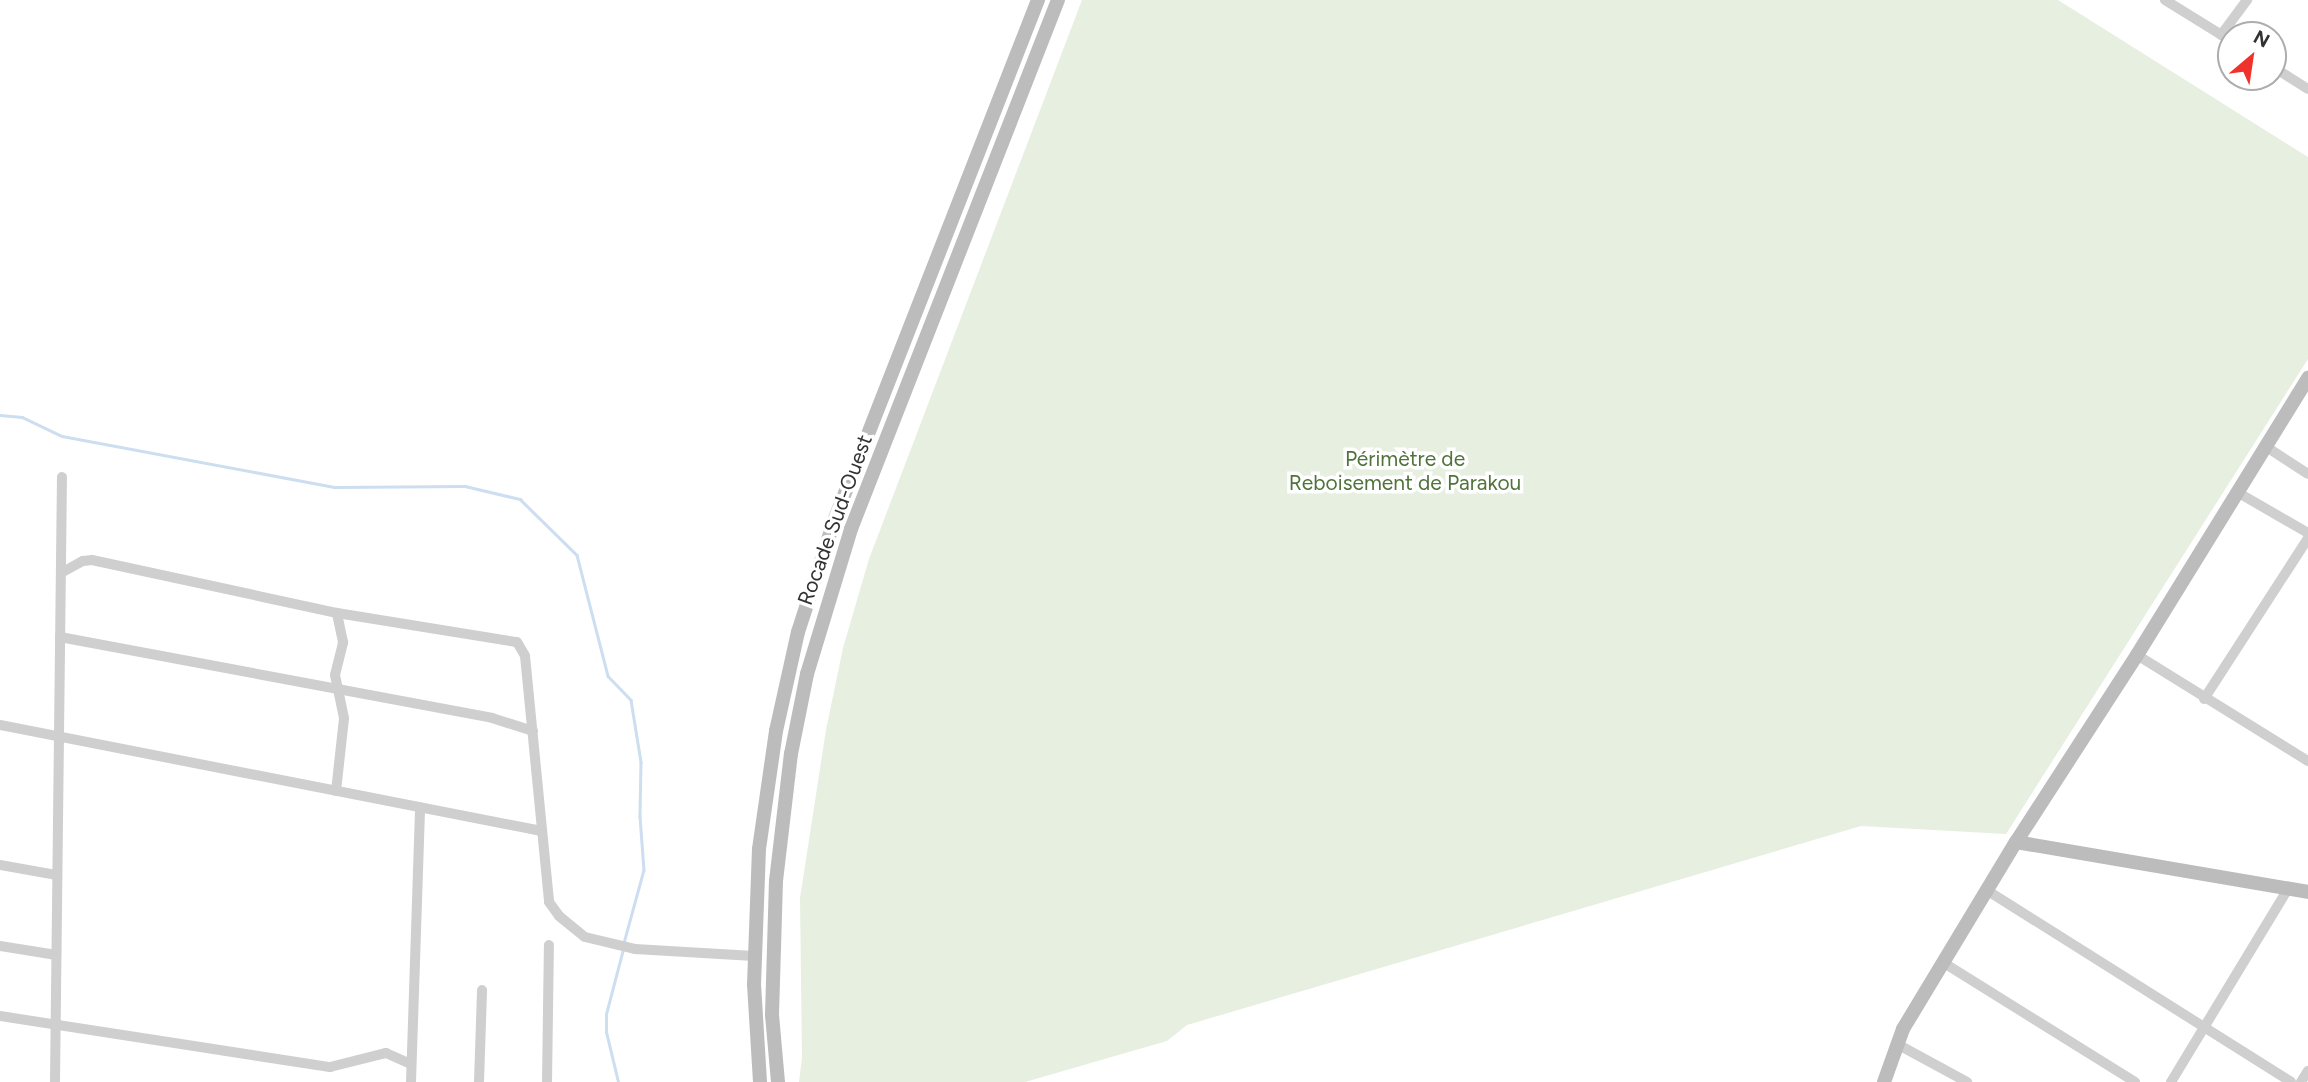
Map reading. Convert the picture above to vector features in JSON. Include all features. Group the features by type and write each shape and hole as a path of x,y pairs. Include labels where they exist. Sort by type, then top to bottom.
{"main road":[{"name":"Rocade Sud-Ouest","path":"760,1082 754,956 759,849 776,731 789,670 816,571 1038,0"},
{"name":"Rocade Sud-Ouest","path":"778,1082 772,1015 776,881 791,754 807,674 851,529 1058,0"},
{"path":"1884,1082 1897,1044 2016,842 2137,655 2308,379"},
{"path":"2016,842 2308,892"}],"street":[{"path":"2165,0 2217,32"},
{"path":"2231,21 2247,0"},
{"path":"2287,76 2308,89"},
{"path":"2265,446 2308,474"},
{"path":"55,1082 62,477"},
{"path":"2237,492 2308,533"},
{"path":"2204,699 2308,538"},
{"path":"61,573 83,561 92,560 337,613 517,642 525,656 549,902 559,916 585,937 635,949 754,956"},
{"path":"336,791 344,718 335,675 342,642 337,613"},
{"path":"60,637 492,718 533,731"},
{"path":"2137,655 2308,761"},
{"path":"0,725 542,831"},
{"path":"411,1082 420,807"},
{"path":"0,865 57,875"},
{"path":"2171,1082 2288,889"},
{"path":"1988,891 2291,1082"},
{"path":"547,1082 549,944"},
{"path":"0,946 56,955"},
{"path":"1944,963 2135,1082"},
{"path":"479,1082 482,990"},
{"path":"0,1016 55,1022 330,1067 386,1053 411,1064"},
{"path":"1897,1044 1967,1082"},
{"path":"2301,1082 2308,1071"}],"green space":[{"name":"Périmètre de Reboisement de Parakou","path":"1082,0 2058,0 2308,157 2308,359 2006,834 1861,826 1187,1025 1167,1041 1025,1082 799,1082 802,1058 800,898 826,730 843,648 869,559"}],"waterway":[{"path":"0,415 22,417 62,436 335,487 465,486 520,499 577,555 608,676 631,700 641,762 640,816 644,870 624,943"},
{"path":"618,1082 606,1032 606,1014 623,949"}]}
